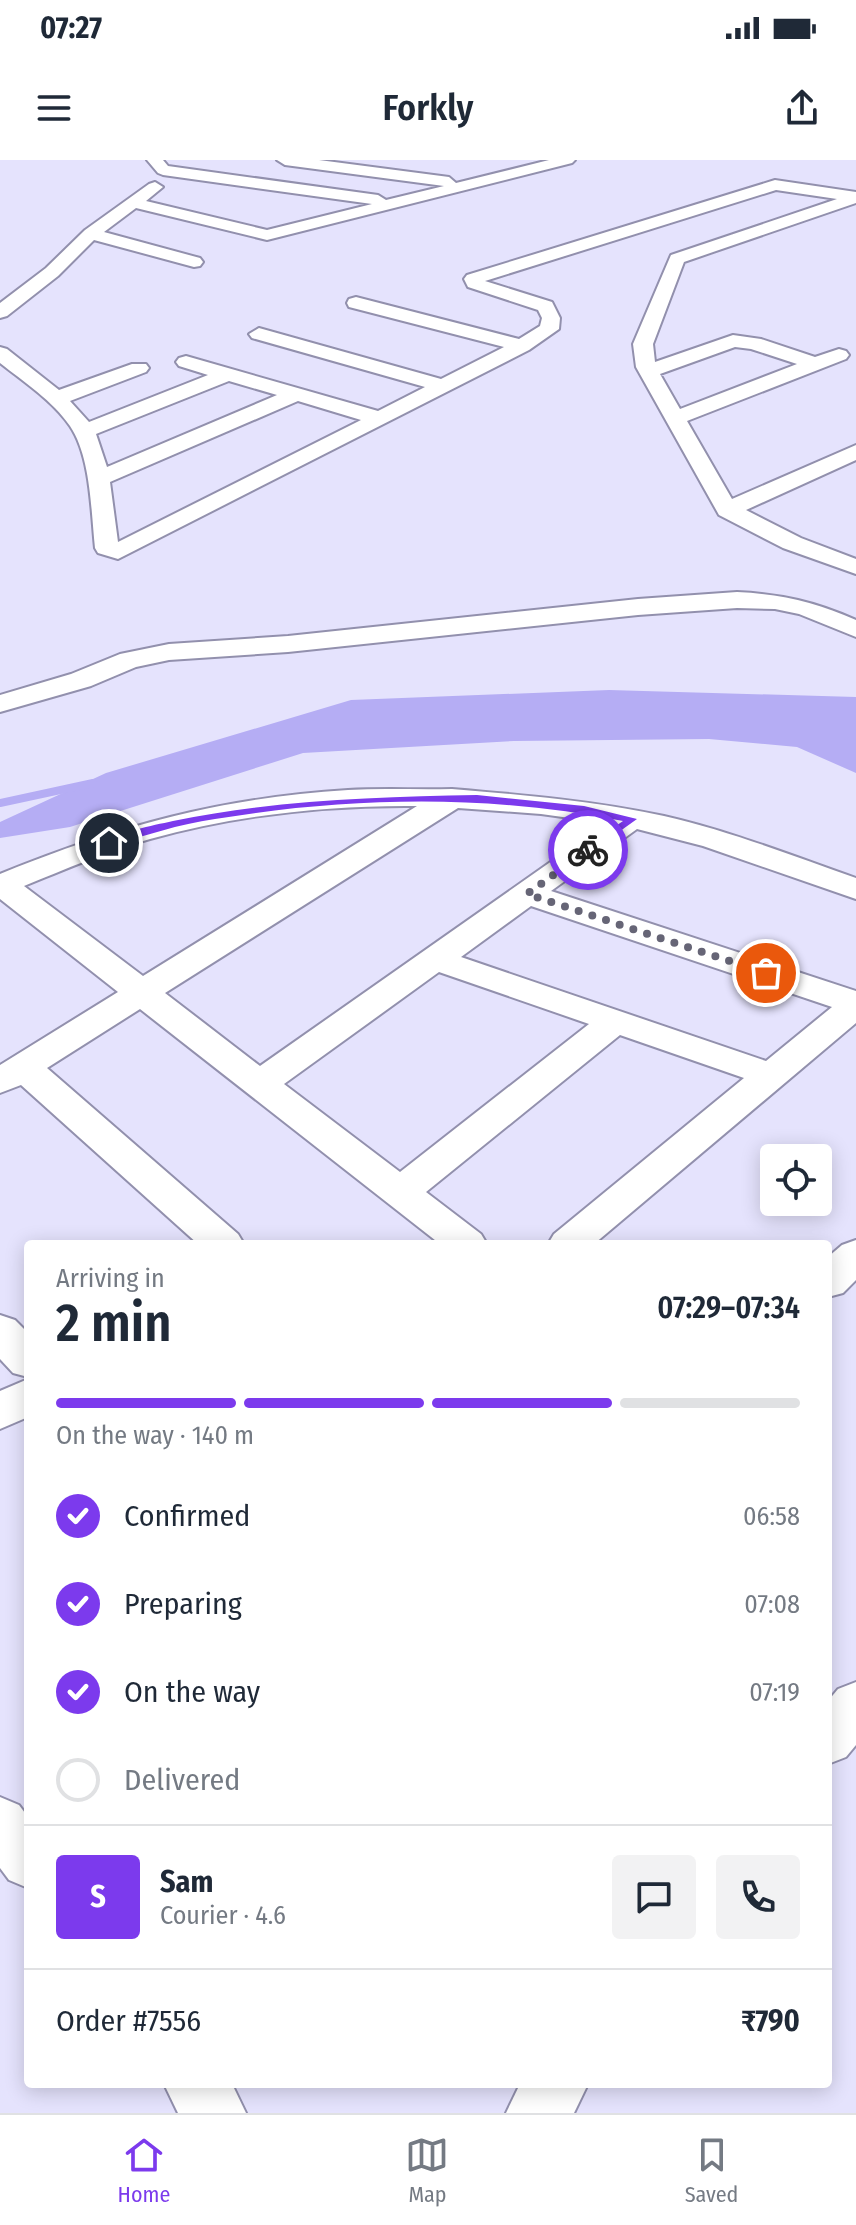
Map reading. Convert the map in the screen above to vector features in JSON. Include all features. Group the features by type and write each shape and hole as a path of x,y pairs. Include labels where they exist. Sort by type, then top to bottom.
{"street":[{"path":"285,160 491,189"},
{"path":"267,235 567,160"},
{"path":"388,174 432,164"},
{"path":"0,312 52,272 91,234 134,203 162,189 159,165 397,203"},
{"path":"243,197 335,167"},
{"path":"0,353 55,399 85,431 97,480 107,548 118,552 522,346 549,329 551,318 545,306 483,287 474,283 473,279 775,185 856,197"},
{"path":"239,228 337,195"},
{"path":"856,197 677,259 643,344 649,371 727,510 792,543 856,567"},
{"path":"134,203 285,240"},
{"path":"187,216 216,205"},
{"path":"91,234 194,262"},
{"path":"614,234 686,254"},
{"path":"356,303 522,346"},
{"path":"259,334 442,386"},
{"path":"649,371 733,341 754,343 816,364"},
{"path":"674,419 839,355"},
{"path":"186,362 379,418"},
{"path":"55,399 139,368"},
{"path":"85,431 228,374"},
{"path":"97,480 296,394"},
{"path":"727,510 856,452"},
{"path":"0,704 81,680 129,660 169,652 288,644 638,607 737,600 775,601 807,608 856,629"},
{"path":"219,1240 11,1074 452,798"},
{"path":"462,1240 2,888 46,866 157,828 215,815 357,800 452,798 532,803 632,819 749,851 856,889"},
{"path":"259,1084 632,819"},
{"path":"527,894 856,1004"},
{"path":"435,959 771,1075"},
{"path":"573,1240 856,1004"},
{"path":"400,1192 616,1021"},
{"path":"832,1278 856,1255"},
{"path":"0,1331 24,1357"},
{"path":"0,1412 24,1398"},
{"path":"832,1735 856,1705"},
{"path":"0,1823 24,1856"},
{"path":"197,2088 216,2113"},
{"path":"536,2113 555,2088"}],"shaded area":[{"path":"609,690 856,697 856,773 797,747 709,739 514,741 303,753 70,827 0,838 0,822 106,773 351,700"}],"waterway":[{"path":"0,803 93,783"}],"way so far":[{"path":"588,850 527,894 766,973"}],"route":[{"path":"109,843 215,815 357,800 477,798 584,810 632,819 588,850"}]}
